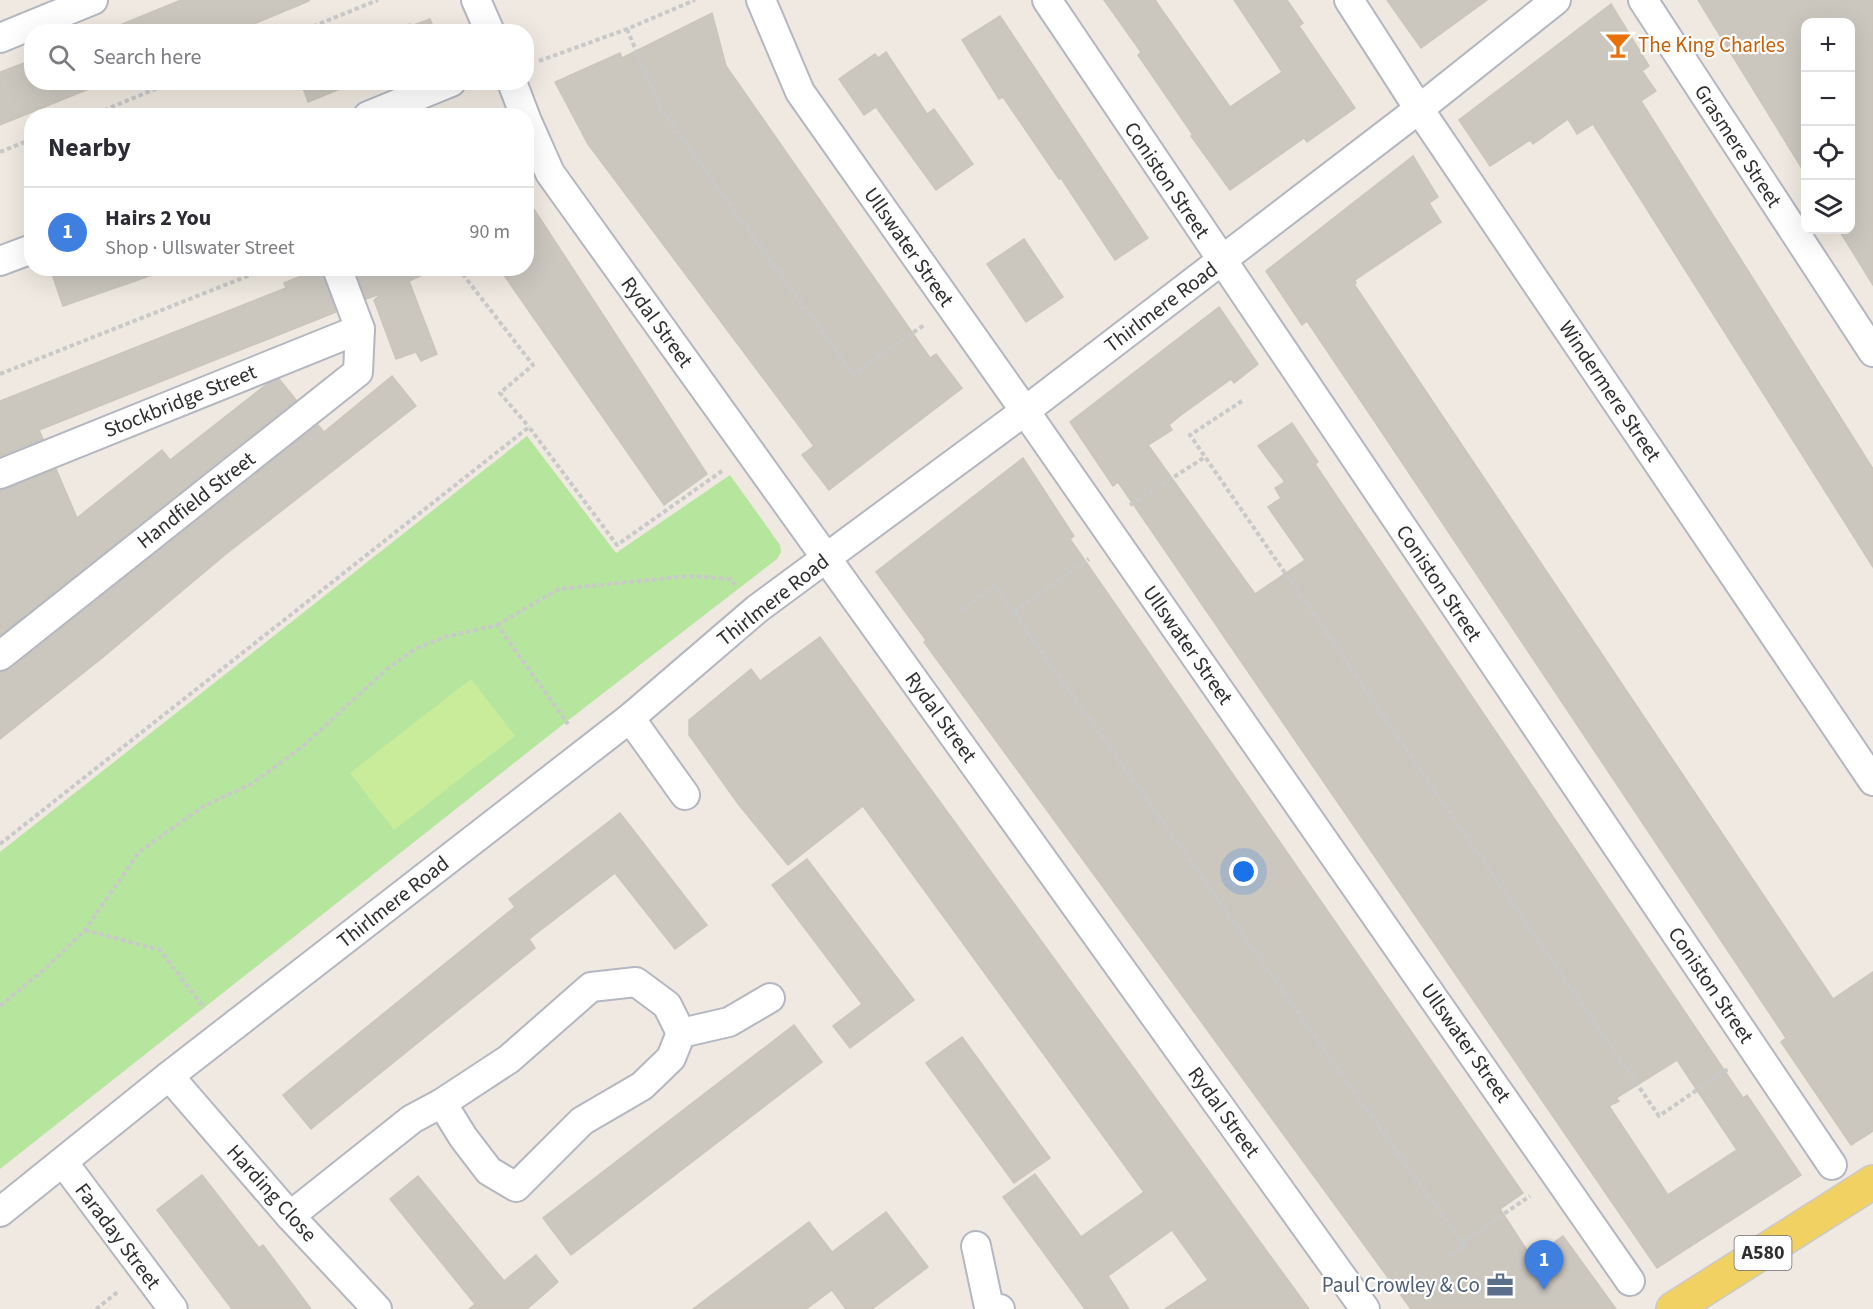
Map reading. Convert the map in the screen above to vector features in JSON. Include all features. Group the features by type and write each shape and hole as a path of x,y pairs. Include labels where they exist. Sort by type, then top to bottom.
{"main road":[{"name":"A580","path":"1672,1309 1873,1182"}],"street":[{"path":"34,24 93,0"},
{"path":"476,0 486,24"},
{"name":"Ullswater Street","path":"761,0 800,92 1025,411 1630,1281"},
{"name":"Coniston Street","path":"1047,0 1832,1165"},
{"name":"Windermere Street","path":"1349,0 1419,109 1873,781"},
{"name":"Thirlmere Road","path":"0,1212 169,1076 630,718 757,609 1025,411 1419,109 1556,0"},
{"name":"Grasmere Street","path":"1642,0 1873,352"},
{"path":"0,38 24,28"},
{"path":"388,108 431,90"},
{"name":"Rydal Street","path":"524,90 525,108"},
{"name":"Rydal Street","path":"534,135 550,172 1365,1309"},
{"path":"0,261 24,252"},
{"path":"340,276 360,329"},
{"name":"Stockbridge Street","path":"0,474 360,329"},
{"name":"Handfield Street","path":"0,656 358,372 360,329"},
{"path":"630,718 685,795"},
{"path":"290,1216 412,1119 442,1103 509,1059 591,987 636,982 667,1005 681,1033 671,1058 642,1086 582,1121 516,1187 489,1171 463,1137 442,1103"},
{"path":"681,1033 729,1022 770,998"},
{"name":"Harding Close","path":"169,1076 290,1216 377,1309"},
{"name":"Faraday Street","path":"63,1162 173,1309"},
{"path":"976,1246 992,1308"}],"path":[{"path":"319,24 378,0"},
{"path":"534,68 694,0"},
{"path":"627,29 660,108 853,374 951,306"},
{"path":"109,108 153,90"},
{"path":"0,152 24,142"},
{"path":"0,374 248,276"},
{"path":"464,276 533,365 500,393 529,427 617,545 749,451"},
{"path":"1242,401 1190,435 1659,1116 1754,1050"},
{"path":"0,844 529,427"},
{"path":"1014,612 1109,532 1205,457"},
{"path":"0,1006 46,968 86,930 139,852 204,806 253,783 303,746 388,668 417,648 445,637 497,625 560,589 689,576 731,579 757,609"},
{"path":"961,610 995,586 1464,1246 1447,1258"},
{"path":"497,625 588,750"},
{"path":"86,930 160,950 223,1035"},
{"path":"1461,1243 1559,1176"}],"green space":[{"path":"527,436 616,553 730,475 780,545 781,552 777,559 566,722 0,1169 0,852"},
{"path":"471,679 515,736 394,830 350,773"}],"building":[{"path":"181,0 309,0 254,24 122,24"},
{"path":"1104,0 1155,0 1230,107 1282,72 1234,0 1287,0 1303,23 1299,26 1355,108 1307,142 1304,138 1230,190 1191,136 1193,135 1138,55 1141,52"},
{"path":"1387,0 1487,0 1421,48"},
{"path":"1698,0 1873,0 1873,285 1841,234 1855,234 1855,18 1801,18 1801,167"},
{"path":"1611,4 1649,66 1642,71 1656,91 1641,101 1873,469 1873,567 1593,124 1577,134 1568,119 1533,144 1530,140 1490,166 1459,120"},
{"path":"712,13 726,66 930,358 936,354 962,388 829,490 802,455 814,446 588,144 555,82 620,53 622,58"},
{"path":"1000,16 1148,238 1115,260 1061,178 1059,179 1003,97 999,99 962,40"},
{"path":"430,19 432,24 416,24"},
{"path":"886,52 927,114 934,109 973,164 936,190 876,107 864,115 839,79 875,54 878,58"},
{"path":"24,63 24,90 86,90 42,108 24,108 24,115 0,125 0,72"},
{"path":"304,90 337,90 308,102"},
{"path":"1413,156 1438,197 1429,203 1441,222 1355,280 1354,284 1833,999 1873,972 1873,1131 1851,1145 1781,1042 1786,1038 1377,425 1307,321 1302,325 1266,271"},
{"path":"534,209 707,474 664,505 505,276 534,276"},
{"path":"1024,239 1063,297 1026,322 987,264"},
{"path":"53,276 149,276 63,306"},
{"path":"301,276 324,276 336,312 39,430 43,439 0,456 0,401 286,288 284,283"},
{"path":"358,276 420,276 409,281 437,354 421,361 416,352 396,359 374,300 383,293 366,299"},
{"path":"1219,307 1258,364 1234,383 1231,379 1181,415 1169,425 1172,430 1148,445 1255,594 1305,560 1268,507 1281,498 1275,488 1285,482 1258,446 1292,423 1318,462 1315,464 1743,1098 1747,1095 1801,1175 1657,1268 1118,482 1113,486 1070,422","holes":["1677,1060 1737,1150 1668,1195 1609,1106 1619,1101 1616,1098"]},
{"path":"392,376 416,406 226,554 102,658 0,739 0,672 10,669 318,425 324,432"},
{"path":"279,379 296,400 0,635 0,490 56,469 77,518 162,450 170,460 267,384"},
{"path":"1023,458 1074,536 1070,539 1523,1193 1500,1209 1532,1258 1563,1236 1616,1309 1411,1309 924,642 926,640 876,572"},
{"path":"820,637 1309,1309 1165,1309 1208,1280 1172,1230 1108,1276 1129,1309 1085,1309 1003,1197 1035,1174 1081,1237 1144,1192 863,806 788,865 739,805 689,735 689,720 751,669 760,681"},
{"path":"620,813 707,925 675,949 615,873 529,939 535,948 311,1129 283,1095 515,907 509,899"},
{"path":"807,859 914,1000 850,1048 833,1026 862,1004 772,885"},
{"path":"794,1025 822,1062 571,1255 543,1218"},
{"path":"962,1037 1050,1158 1014,1183 926,1063"},
{"path":"202,1175 259,1248 263,1245 311,1309 232,1309 157,1210"},
{"path":"418,1176 504,1281 536,1255 558,1282 527,1309 469,1309 475,1304 390,1199"},
{"path":"886,1212 928,1267 872,1309 846,1309 832,1290 806,1309 693,1309 809,1222 832,1252"}],"place":[{"name":"The King Charles","path":"1618,45"},
{"name":"Paul Crowley & Co","path":"1500,1285"},
{"name":"Hairs 2 You","path":"1544,1290"}]}
